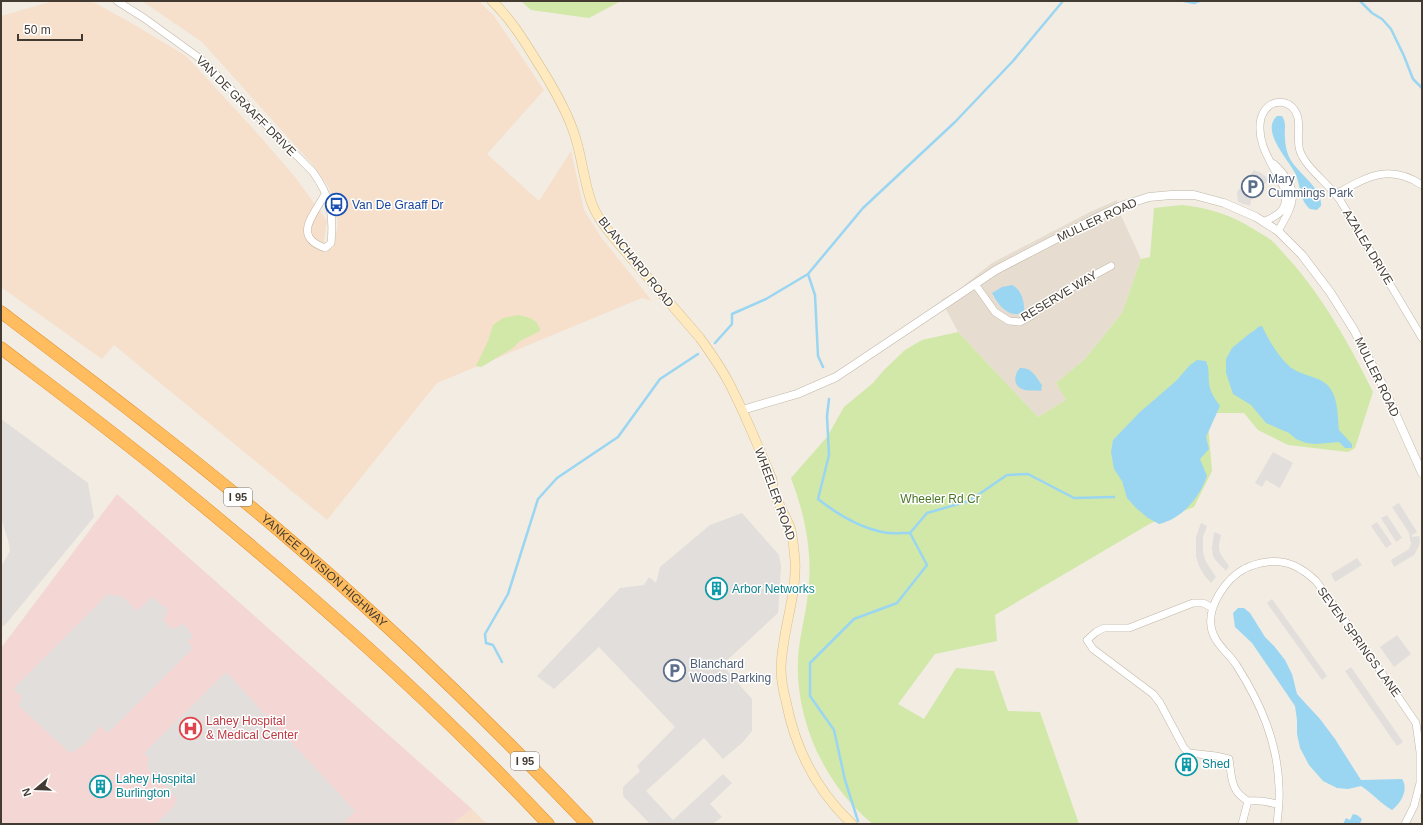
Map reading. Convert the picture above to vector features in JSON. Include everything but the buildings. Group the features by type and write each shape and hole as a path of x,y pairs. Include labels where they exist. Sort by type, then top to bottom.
{"highway":[{"name":"YANKEE DIVISION HIGHWAY","path":"1,312 188,455 336,580 436,673 550,785 587,824"},
{"name":"I 95","path":"1,348 173,481 273,564 375,654 509,782 548,824"}],"main road":[{"name":"BLANCHARD ROAD","path":"492,1 508,18 529,48 563,106 578,145 587,188 592,205 597,214 607,230 704,344 728,380 742,410"},
{"name":"WHEELER ROAD","path":"742,410 772,479 772,488 790,529 794,544 795,578 781,668 788,712 803,756 816,780 830,800 852,824"}],"street":[{"name":"VAN DE GRAAFF DRIVE","path":"117,1 126,5 202,60 312,172 325,194 331,210 333,224 331,243 325,248 313,243 307,232 308,224 325,194"},
{"name":"AZALEA DRIVE","path":"1265,221 1280,213 1286,202 1284,188 1261,140 1261,120 1265,110 1269,106 1276,102 1284,103 1291,106 1297,114 1298,145 1303,158 1336,194 1420,329 1422,338"},
{"name":"AZALEA DRIVE","path":"1271,161 1286,177 1293,194 1290,210 1278,231"},
{"path":"1336,194 1368,178 1383,174 1405,176 1422,186"},
{"name":"MULLER ROAD","path":"742,410 797,394 836,377 996,270 1120,206 1149,197 1182,195 1207,198 1240,209 1265,221 1295,247 1321,279 1354,330 1382,384 1422,473"},
{"name":"RESERVE WAY","path":"975,284 995,312 1009,321 1020,322 1031,316 1048,302 1065,291 1111,266"},
{"name":"SEVEN SPRINGS LANE","path":"1277,824 1280,788 1270,732 1250,688 1236,664 1218,644 1211,627 1213,608 1218,595 1232,578 1243,570 1257,564 1271,562 1294,565 1316,581 1416,723 1420,754 1420,783 1417,798 1405,824"},
{"path":"1213,608 1203,603 1193,603 1129,628 1104,628 1096,632 1087,640 1093,649 1153,694 1160,703 1184,748 1189,754 1216,756 1229,759 1231,775 1236,793 1248,801 1270,801 1278,805"},
{"path":"1242,824 1248,801"}],"shaded area":[{"path":"53,1 85,1 95,3 186,56 258,134 295,177 327,221 324,241 333,249 338,225 335,201 328,186 312,164 202,42 142,1 479,1 494,16 544,90 487,154 539,201 571,151 584,210 601,237 652,301 642,298 437,383 327,520 114,345 102,359 1,287 1,16"},
{"name":"Mary Cummings Park","path":"1254,170 1269,179 1251,200 1250,206 1238,202 1237,192"},
{"path":"1117,200 1120,213 1141,259 1122,313 1085,359 1056,383 1066,400 1038,417 958,332 941,300 957,291 992,263 1090,212"},
{"path":"1,419 88,483 94,517 5,625 1,627 1,567 10,551 1,518"},
{"path":"1273,452 1293,463 1280,488 1266,480 1262,487 1255,483"},
{"name":"Lahey Hospital & Medical Center","path":"117,494 472,809 452,824 1,824 1,648"},
{"path":"1399,503 1417,532 1412,535 1412,537 1419,536 1420,541 1414,555 1394,567 1391,560 1409,549 1411,544 1409,533 1392,507"},
{"name":"Blanchard Woods Parking","path":"742,513 779,555 781,566 778,613 722,665 752,699 752,731 742,743 723,759 704,738 646,791 673,820 723,774 732,783 710,804 722,817 713,824 650,824 623,796 623,787 640,771 637,766 675,727 599,647 554,689 537,676 620,588 644,585 649,577 656,583 660,567 710,525"},
{"path":"1387,515 1402,538 1396,542 1381,518"},
{"path":"1377,522 1392,544 1386,548 1371,526"},
{"path":"1201,523 1207,526 1203,537 1203,552 1206,562 1216,577 1211,583 1199,566 1196,556 1196,537"},
{"path":"1214,532 1221,535 1219,550 1229,566 1226,571 1213,556 1212,548"},
{"path":"1357,558 1362,565 1335,582 1331,574"},
{"path":"108,594 123,597 137,611 152,597 168,610 163,620 172,629 184,624 193,637 188,641 193,648 108,733 100,726 84,745 70,753 18,705 22,697 13,689"},
{"path":"1272,599 1327,676 1322,680 1267,603"},
{"path":"1397,635 1411,654 1394,667 1380,647"},
{"path":"1351,667 1403,742 1397,746 1345,671"},
{"path":"226,672 355,811 342,824 156,824 174,806 177,799 147,768 149,759 144,753"},
{"path":"472,809 487,824 452,824"}],"green space":[{"path":"521,1 621,1 589,18 531,10"},
{"name":"Wheeler Rd Cr","path":"1182,205 1211,210 1229,216 1265,236 1277,246 1312,288 1345,339 1373,392 1355,448 1348,452 1288,445 1258,430 1244,413 1207,413 1212,471 1194,507 1151,523 995,615 997,641 935,654 898,704 924,719 956,668 994,671 1008,711 1040,712 1079,824 873,824 856,809 827,771 816,750 802,705 798,682 798,659 807,601 809,549 804,520 791,478 827,437 844,407 873,383 905,350 922,340 958,332 1038,417 1066,400 1056,383 1085,359 1122,313 1141,259 1150,257 1154,208"},
{"path":"518,315 535,321 538,324 540,331 520,341 513,348 483,366 476,366 488,341 493,325 503,318"}],"water":[{"path":"1277,116 1282,116 1284,121 1285,143 1290,159 1314,187 1321,200 1321,206 1317,210 1310,209 1306,205 1295,173 1277,145 1272,129 1273,122"},
{"path":"1012,285 1018,290 1022,297 1024,313 1013,314 1005,310 992,293 1002,287"},
{"path":"1262,326 1274,348 1290,367 1323,381 1329,386 1333,392 1337,407 1339,430 1352,444 1352,448 1345,448 1339,442 1316,444 1306,443 1296,439 1289,433 1266,423 1251,405 1233,394 1226,373 1226,359 1232,348 1258,327"},
{"path":"1197,360 1206,361 1210,389 1220,406 1206,437 1209,449 1200,459 1207,476 1200,492 1189,506 1175,517 1159,524 1148,518 1127,498 1122,481 1114,469 1111,452 1113,440 1140,412 1176,381 1190,365"},
{"path":"1020,368 1028,369 1033,373 1042,385 1041,391 1025,390 1018,387 1015,378"},
{"path":"1238,608 1244,608 1250,613 1265,637 1285,660 1292,674 1297,694 1320,719 1335,739 1361,780 1402,779 1405,787 1403,796 1392,810 1361,786 1348,789 1337,788 1323,781 1309,765 1300,748 1297,734 1295,706 1252,643 1235,627 1233,613"},
{"path":"1353,814 1362,819 1360,824 1343,824 1346,818 1350,820"}],"waterway":[{"path":"715,343 732,324 732,314 766,299 808,274 863,208 955,122 1013,61 1063,1"},
{"path":"1184,1 1194,3 1199,1"},
{"path":"1360,1 1372,13 1382,19 1391,29 1413,79 1422,88"},
{"path":"808,274 815,295 818,356 823,367"},
{"path":"502,662 493,645 486,643 485,634 508,594 538,499 557,478 618,437 660,379 698,354"},
{"path":"829,399 827,416 829,455 818,499 840,515 873,530 885,533 910,533"},
{"path":"910,533 927,513 969,501 1007,475 1028,474 1074,498 1114,497"},
{"path":"858,821 845,780 834,730 810,696 810,663 854,619 897,603 927,565 910,533"}],"place":[{"name":"Mary Cummings Park","path":"1253,186"},
{"name":"Van De Graaff Dr","path":"337,205"},
{"name":"Arbor Networks","path":"716,589"},
{"name":"Blanchard Woods Parking","path":"674,671"},
{"name":"Lahey Hospital & Medical Center","path":"191,728"},
{"name":"Shed","path":"1187,764"},
{"name":"Lahey Hospital Burlington","path":"101,786"}]}
